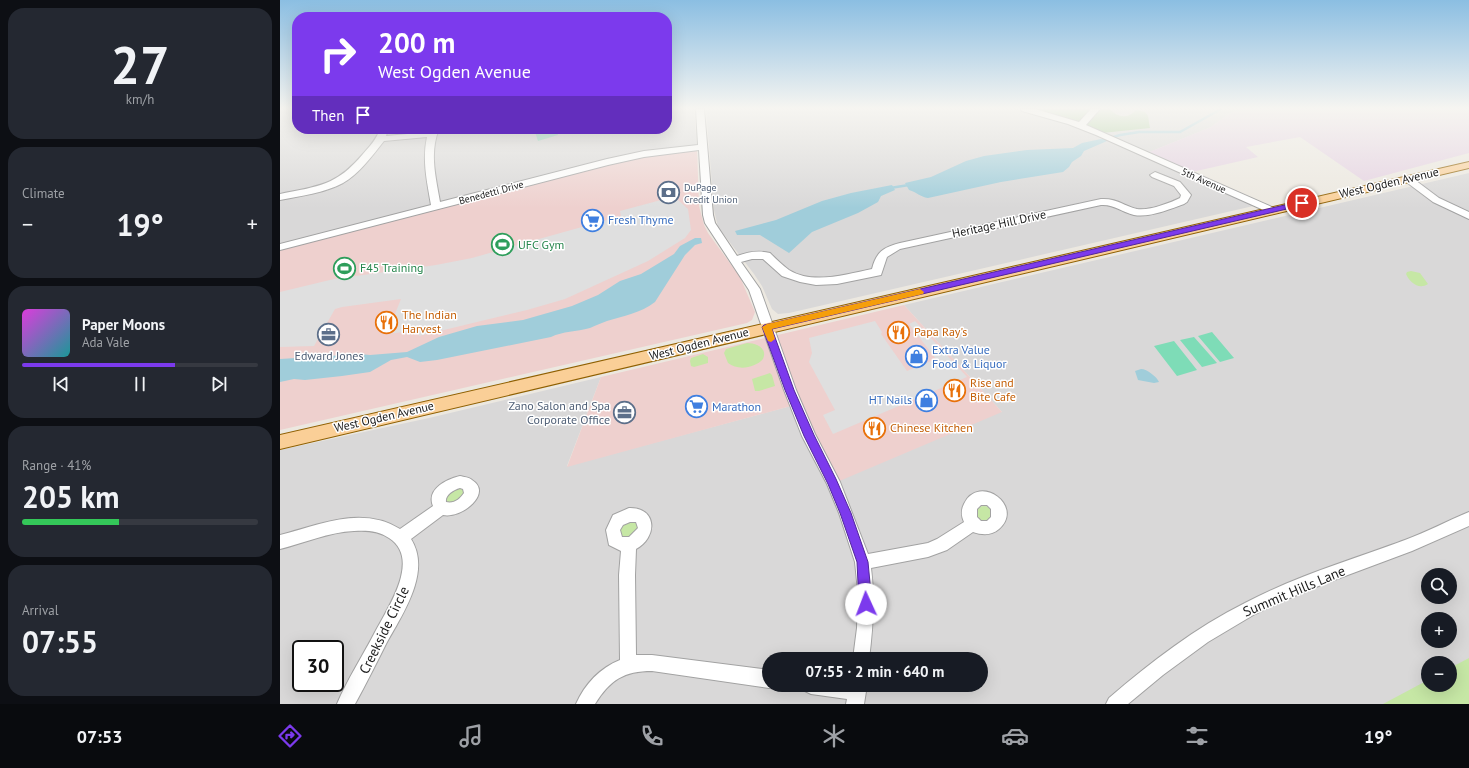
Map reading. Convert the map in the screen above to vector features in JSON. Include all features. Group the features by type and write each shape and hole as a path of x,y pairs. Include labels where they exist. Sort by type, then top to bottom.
{"main road":[{"name":"West Ogden Avenue","path":"280,442 767,327 1469,165"}],"street":[{"path":"280,197 326,186 340,181 378,142"},
{"path":"431,142 429,151 436,206"},
{"path":"703,142 708,215 714,230 754,289 761,304 767,327 790,390 809,436 846,513 862,562 866,591 863,652"},
{"name":"5th Avenue","path":"1120,142 1271,210"},
{"name":"Benedetti Drive","path":"280,247 625,157 703,147"},
{"name":"Heritage Hill Drive","path":"738,264 771,260 782,270 800,278 816,281 837,280 877,272 879,258 891,248 1101,202 1115,202 1138,212 1169,206 1184,200 1186,195 1176,183 1155,175 1169,164"},
{"path":"1408,179 1436,200 1469,216"},
{"path":"280,542 353,524 369,524 386,528 401,537 441,508"},
{"name":"Summit Hills Lane","path":"1115,704 1170,658 1211,630 1241,613 1300,585 1427,538 1469,519"},
{"path":"862,562 928,550 942,545 974,523"},
{"name":"Creekside Circle","path":"346,704 403,596 408,583 410,569 409,552 401,537"},
{"path":"628,664 627,575 629,544"},
{"path":"585,704 596,687 606,676 628,664 640,662 652,662 762,678"},
{"path":"847,692 857,694"}],"shaded area":[{"path":"280,142 697,142 697,147 280,247"},
{"path":"709,142 1174,142 1147,153 1262,204 789,313 778,314 772,309 762,286 754,274 718,227 714,210"},
{"path":"1174,142 1274,142 1246,147 1258,157 1192,172 1147,153"},
{"path":"1307,142 1469,142 1469,153 1364,181"},
{"path":"697,147 699,206 704,225 708,233 740,277 755,312 752,320 747,323 280,430 280,247 628,156"},
{"path":"1469,173 1469,704 280,704 280,450 429,418 601,377 567,466 791,406 1002,412 904,305"},
{"path":"676,196 678,200 688,209 691,230 685,238 648,261 565,299 527,310 419,336 419,330 387,334 401,299 342,307 335,309 314,346 280,347 280,292 334,279 436,265 472,258 621,216 620,211"},
{"path":"904,305 1002,412 830,485 791,406 567,467 601,377"},
{"path":"875,321 882,332 881,334 907,371 936,359 909,324 915,321 967,377 833,434 823,415 835,410 809,362 812,353 809,338"}],"green space":[{"path":"1411,271 1420,273 1428,284 1425,286 1418,286 1412,283 1406,274 1407,272"},
{"path":"1212,332 1234,358 1220,362 1198,336"},
{"path":"1194,337 1217,363 1202,367 1180,340"},
{"path":"1174,341 1197,370 1177,376 1154,346"},
{"path":"747,343 757,345 763,349 763,359 756,365 741,368 728,363 724,353 726,349"},
{"path":"703,354 708,357 708,363 694,367 691,366 691,358"},
{"path":"770,373 775,386 755,391 752,379"},
{"path":"459,488 463,490 464,495 459,502 445,503 445,496 450,491"},
{"path":"981,506 987,506 992,511 990,520 987,522 981,522 976,517 976,511"},
{"path":"628,522 636,523 638,531 631,538 622,537 619,531 622,525"},
{"path":"1469,658 1469,704 1383,704 1421,684 1421,692 1457,692 1457,664"}],"water":[{"path":"1105,142 1084,151 1081,156 1072,162 1063,172 1001,182 928,198 909,190 905,183 931,177 966,161 984,156 1027,150 1073,148 1082,143"},
{"path":"892,185 895,190 881,196 878,202 858,213 812,232 789,253 760,235 737,235 735,231 776,220 822,201 851,193"},
{"path":"695,238 701,238 702,243 695,245 685,255 655,302 650,306 632,314 607,321 590,328 437,360 420,362 407,357 391,360 370,372 305,380 294,379 280,382 280,359 407,352 439,337 477,326 523,320 572,306 598,295 620,281 641,274 674,254 680,246"},
{"path":"1141,369 1152,374 1159,382 1154,383 1138,380 1135,371"}],"waterway":[{"path":"890,188 909,185"}],"slow traffic":[{"path":"771,339 767,327 920,292"}],"place":[{"name":"DuPage Credit Union","path":"669,193"},
{"name":"Fresh Thyme","path":"592,220"},
{"name":"UFC Gym","path":"502,245"},
{"name":"F45 Training","path":"344,268"},
{"name":"The Indian Harvest","path":"386,322"},
{"name":"Papa Ray's","path":"899,332"},
{"name":"Edward Jones","path":"329,335"},
{"name":"Extra Value Food & Liquor","path":"917,357"},
{"name":"Rise and Bite Cafe","path":"954,390"},
{"name":"HT Nails","path":"927,400"},
{"name":"Marathon","path":"697,407"},
{"name":"Zano Salon and Spa Corporate Office","path":"625,413"},
{"name":"Chinese Kitchen","path":"875,428"}],"route":[{"path":"866,604 866,591 862,562 846,513 809,436 767,327 1302,203"}]}
